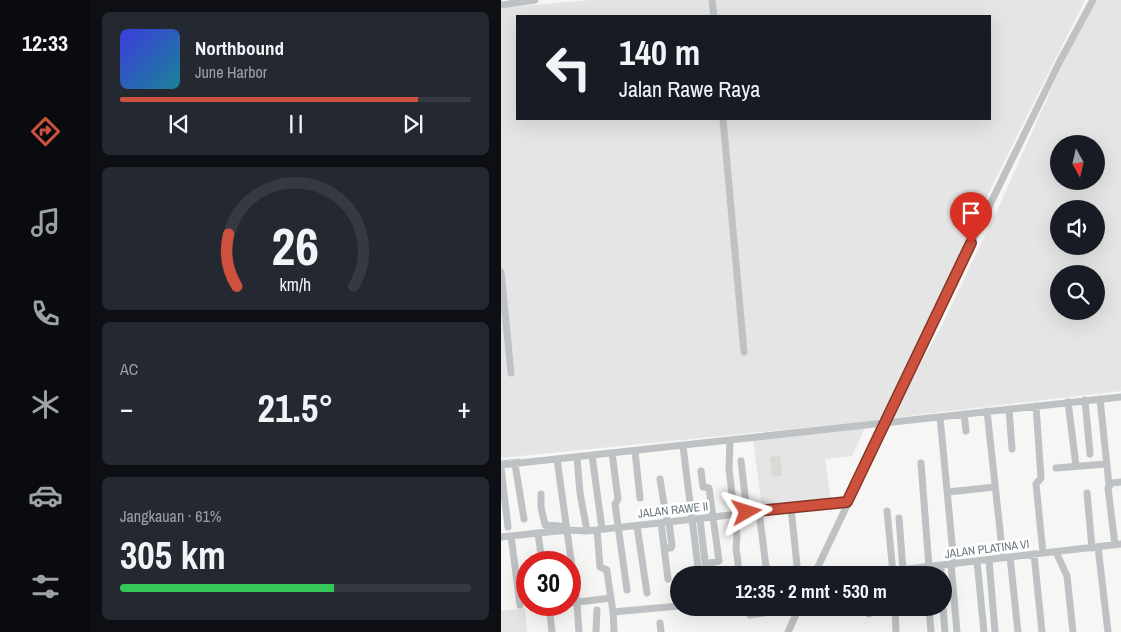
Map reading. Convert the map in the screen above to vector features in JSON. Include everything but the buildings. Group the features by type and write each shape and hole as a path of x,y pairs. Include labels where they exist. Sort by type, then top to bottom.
{"street":[{"path":"501,5 535,0"},
{"path":"712,0 714,15"},
{"path":"818,566 847,502 1060,61 1091,2"},
{"path":"723,120 744,352"},
{"path":"501,272 511,373"},
{"path":"508,527 501,467 515,464 729,441 887,419 940,417 1121,396"},
{"path":"1100,399 1106,464 1118,545"},
{"path":"1085,400 1090,454"},
{"path":"1068,402 1076,466"},
{"path":"1036,406 1041,478 1036,484 1043,554"},
{"path":"1009,408 1012,449"},
{"path":"987,411 995,487 1018,632"},
{"path":"964,414 966,431"},
{"path":"940,417 948,492 957,632"},
{"path":"729,441 729,469 738,566"},
{"path":"683,446 698,566"},
{"path":"635,451 640,498"},
{"path":"612,453 618,499 615,504 627,590"},
{"path":"592,455 600,529 600,567 607,570 613,612 613,632"},
{"path":"577,457 587,531"},
{"path":"557,459 567,551"},
{"path":"741,461 747,512"},
{"path":"921,463 927,566"},
{"path":"515,464 524,519"},
{"path":"1056,468 1106,464"},
{"path":"700,519 706,567 719,561 709,488 703,487 701,472"},
{"path":"660,480 665,522 672,546 671,548 664,548 668,579"},
{"path":"1109,485 1121,482"},
{"path":"948,492 995,487"},
{"path":"1087,493 1108,632"},
{"path":"541,494 541,507 545,525 559,526 564,531"},
{"name":"JALAN RAWE II","path":"501,537 637,526 847,502"},
{"path":"791,508 797,566"},
{"path":"759,511 766,566"},
{"path":"887,511 892,566"},
{"path":"899,518 903,566"},
{"path":"637,526 647,593"},
{"path":"538,533 540,551"},
{"path":"511,536 516,574"},
{"name":"JALAN PLATINA VI","path":"941,566 1118,545"},
{"path":"1056,552 1067,576 1073,632"},
{"path":"1034,554 1042,632"},
{"path":"989,560 995,632"},
{"path":"977,561 984,632"},
{"path":"581,601 611,598"},
{"path":"613,612 670,607"},
{"path":"596,632 597,610"},
{"path":"550,616 552,632"},
{"path":"576,616 579,632"},
{"path":"788,632 795,616"},
{"path":"895,616 896,632"},
{"path":"930,616 931,632"},
{"path":"944,616 945,632"},
{"path":"660,623 661,632"}],"shaded area":[{"path":"590,0 1085,0 992,186 881,420 501,458 501,8"},
{"path":"1091,0 1121,0 1121,391 890,418 940,329 1001,202"},
{"path":"865,428 852,456 825,459 831,501 762,508 753,439"},
{"path":"780,456 782,476 772,477 770,457"},
{"path":"516,609 516,616 526,616 527,632 501,632 501,611"}],"waterway":[{"path":"501,461 520,459"}],"route":[{"path":"747,512 847,502 971,243"}]}
